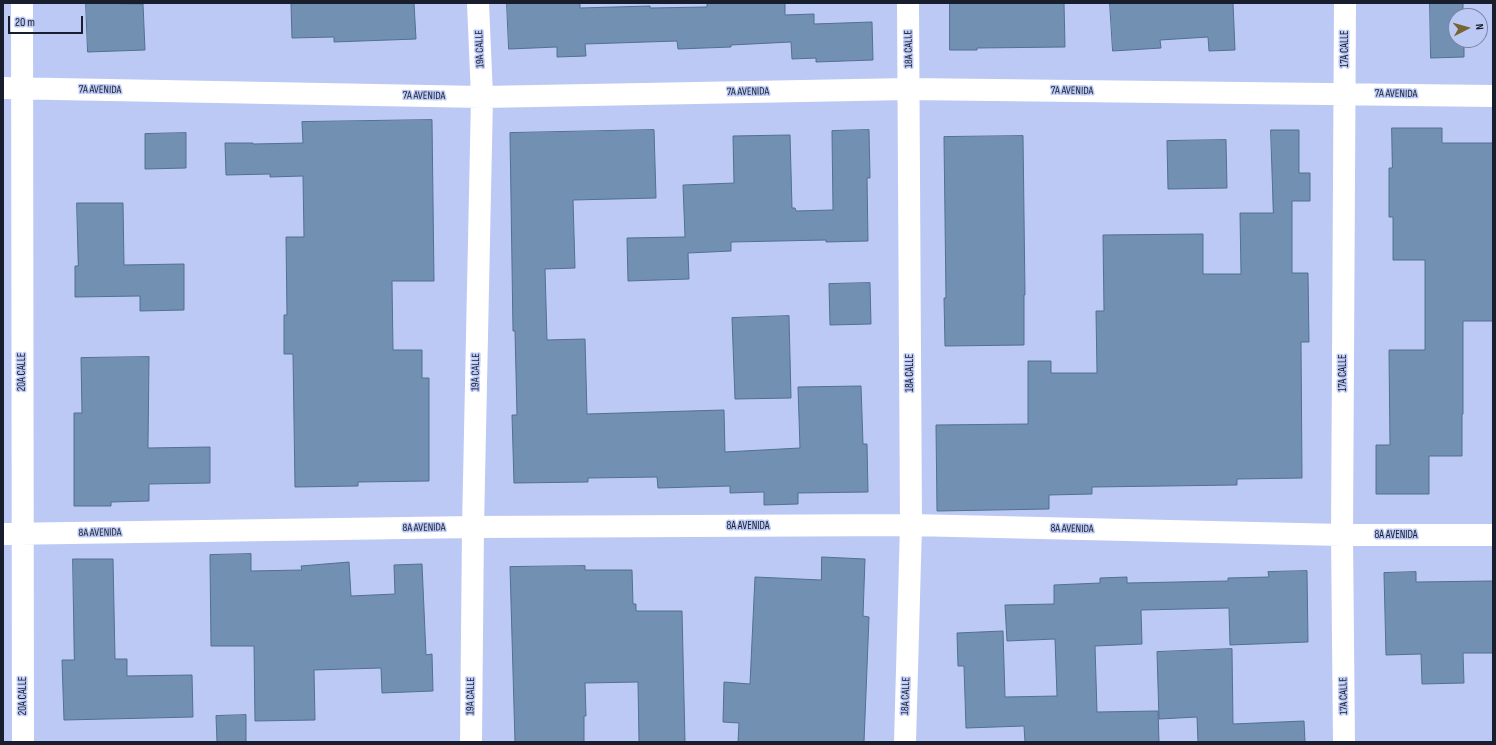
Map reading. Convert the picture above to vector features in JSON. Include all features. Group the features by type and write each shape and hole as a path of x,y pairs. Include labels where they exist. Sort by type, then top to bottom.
{"street":[{"name":"20A CALLE","path":"22,3 12,88 13,534 23,742"},
{"name":"19A CALLE","path":"471,742 473,527 482,97 478,3"},
{"name":"18A CALLE","path":"905,742 911,525 908,3"},
{"name":"17A CALLE","path":"1344,742 1342,535 1345,3"},
{"name":"7A AVENIDA","path":"12,88 482,97 909,89 1345,93 1493,96"},
{"name":"8A AVENIDA","path":"13,534 473,527 911,525 1342,535 1493,536"}],"building":[{"path":"86,3 143,4 145,50 88,52"},
{"path":"414,3 416,39 334,42 334,37 292,38 291,4"},
{"path":"507,3 580,3 580,8 650,6 650,8 707,7 707,3 785,3 785,15 814,14 814,24 872,22 873,60 816,62 816,58 792,59 791,42 731,45 731,47 678,49 677,41 585,44 586,56 557,57 557,47 509,49"},
{"path":"950,3 1064,3 1065,47 977,48 977,50 950,50"},
{"path":"1110,3 1233,3 1235,50 1209,51 1208,37 1160,40 1161,48 1113,51"},
{"path":"1430,3 1463,3 1463,8 1448,8 1448,48 1464,48 1464,57 1431,58"},
{"path":"432,120 434,281 392,281 393,350 422,350 422,378 429,378 429,481 358,482 358,486 295,487 293,354 284,354 284,315 287,315 286,237 304,237 303,176 270,177 270,174 226,175 225,143 303,143 302,122"},
{"path":"1392,128 1442,128 1442,143 1493,143 1493,321 1463,321 1462,456 1429,456 1429,494 1376,494 1376,445 1390,445 1389,350 1425,350 1425,260 1393,260 1393,217 1389,217 1389,168 1392,168"},
{"path":"654,130 656,198 573,200 575,268 545,269 547,340 585,339 587,414 724,410 725,452 800,448 798,387 861,386 863,444 867,444 868,492 798,493 798,504 764,505 764,492 730,493 730,486 658,488 657,477 588,478 588,482 514,483 512,415 517,415 515,331 513,331 510,133"},
{"path":"869,130 870,178 867,178 868,241 826,242 826,240 731,242 731,251 688,253 689,279 628,281 627,238 685,237 683,185 734,183 733,136 790,135 792,208 795,208 796,211 833,210 832,131"},
{"path":"1271,130 1299,130 1299,173 1310,173 1310,201 1292,201 1292,273 1308,273 1309,342 1301,342 1302,478 1237,479 1237,485 1092,487 1092,494 1049,495 1049,509 937,511 936,425 1028,424 1028,361 1051,361 1051,373 1097,373 1096,311 1104,311 1103,235 1203,234 1203,274 1241,274 1240,213 1273,213"},
{"path":"186,133 186,168 145,169 145,134"},
{"path":"1023,136 1025,295 1024,345 945,346 944,298 946,298 944,137"},
{"path":"1226,140 1227,188 1168,189 1167,141"},
{"path":"77,203 123,203 124,265 184,264 184,310 140,311 140,296 75,297 75,266 78,266"},
{"path":"870,283 871,324 830,325 829,284"},
{"path":"789,316 791,398 735,399 732,318"},
{"path":"149,357 148,448 210,447 210,483 149,484 149,501 111,502 111,506 74,506 74,413 82,413 81,358"},
{"path":"251,554 251,571 302,570 301,566 349,562 351,596 395,594 394,565 422,564 426,655 432,654 433,691 382,693 381,668 314,670 315,720 255,721 254,646 211,646 210,555"},
{"path":"822,557 865,559 863,616 869,617 864,742 738,742 739,723 723,722 724,682 750,684 755,577 821,580"},
{"path":"73,559 113,559 115,659 127,659 127,676 192,675 193,717 64,720 62,660 74,660"},
{"path":"585,566 585,570 632,570 633,604 636,604 636,611 682,611 685,742 639,742 638,682 585,683 586,716 584,716 584,742 515,742 510,567"},
{"path":"1307,571 1308,642 1230,645 1229,608 1141,610 1142,644 1095,646 1097,712 1158,711 1159,742 1025,742 1024,726 966,728 964,666 958,666 957,633 1003,631 1005,697 1057,696 1055,639 1007,641 1005,605 1054,604 1054,585 1100,583 1100,578 1127,577 1127,583 1228,581 1228,578 1269,577 1268,572"},
{"path":"1416,572 1416,582 1493,581 1493,653 1463,653 1464,683 1422,684 1421,654 1386,655 1384,573"},
{"path":"1232,649 1233,724 1304,721 1305,742 1198,742 1197,717 1159,719 1157,652"},
{"path":"246,715 246,742 217,742 216,716"}]}
